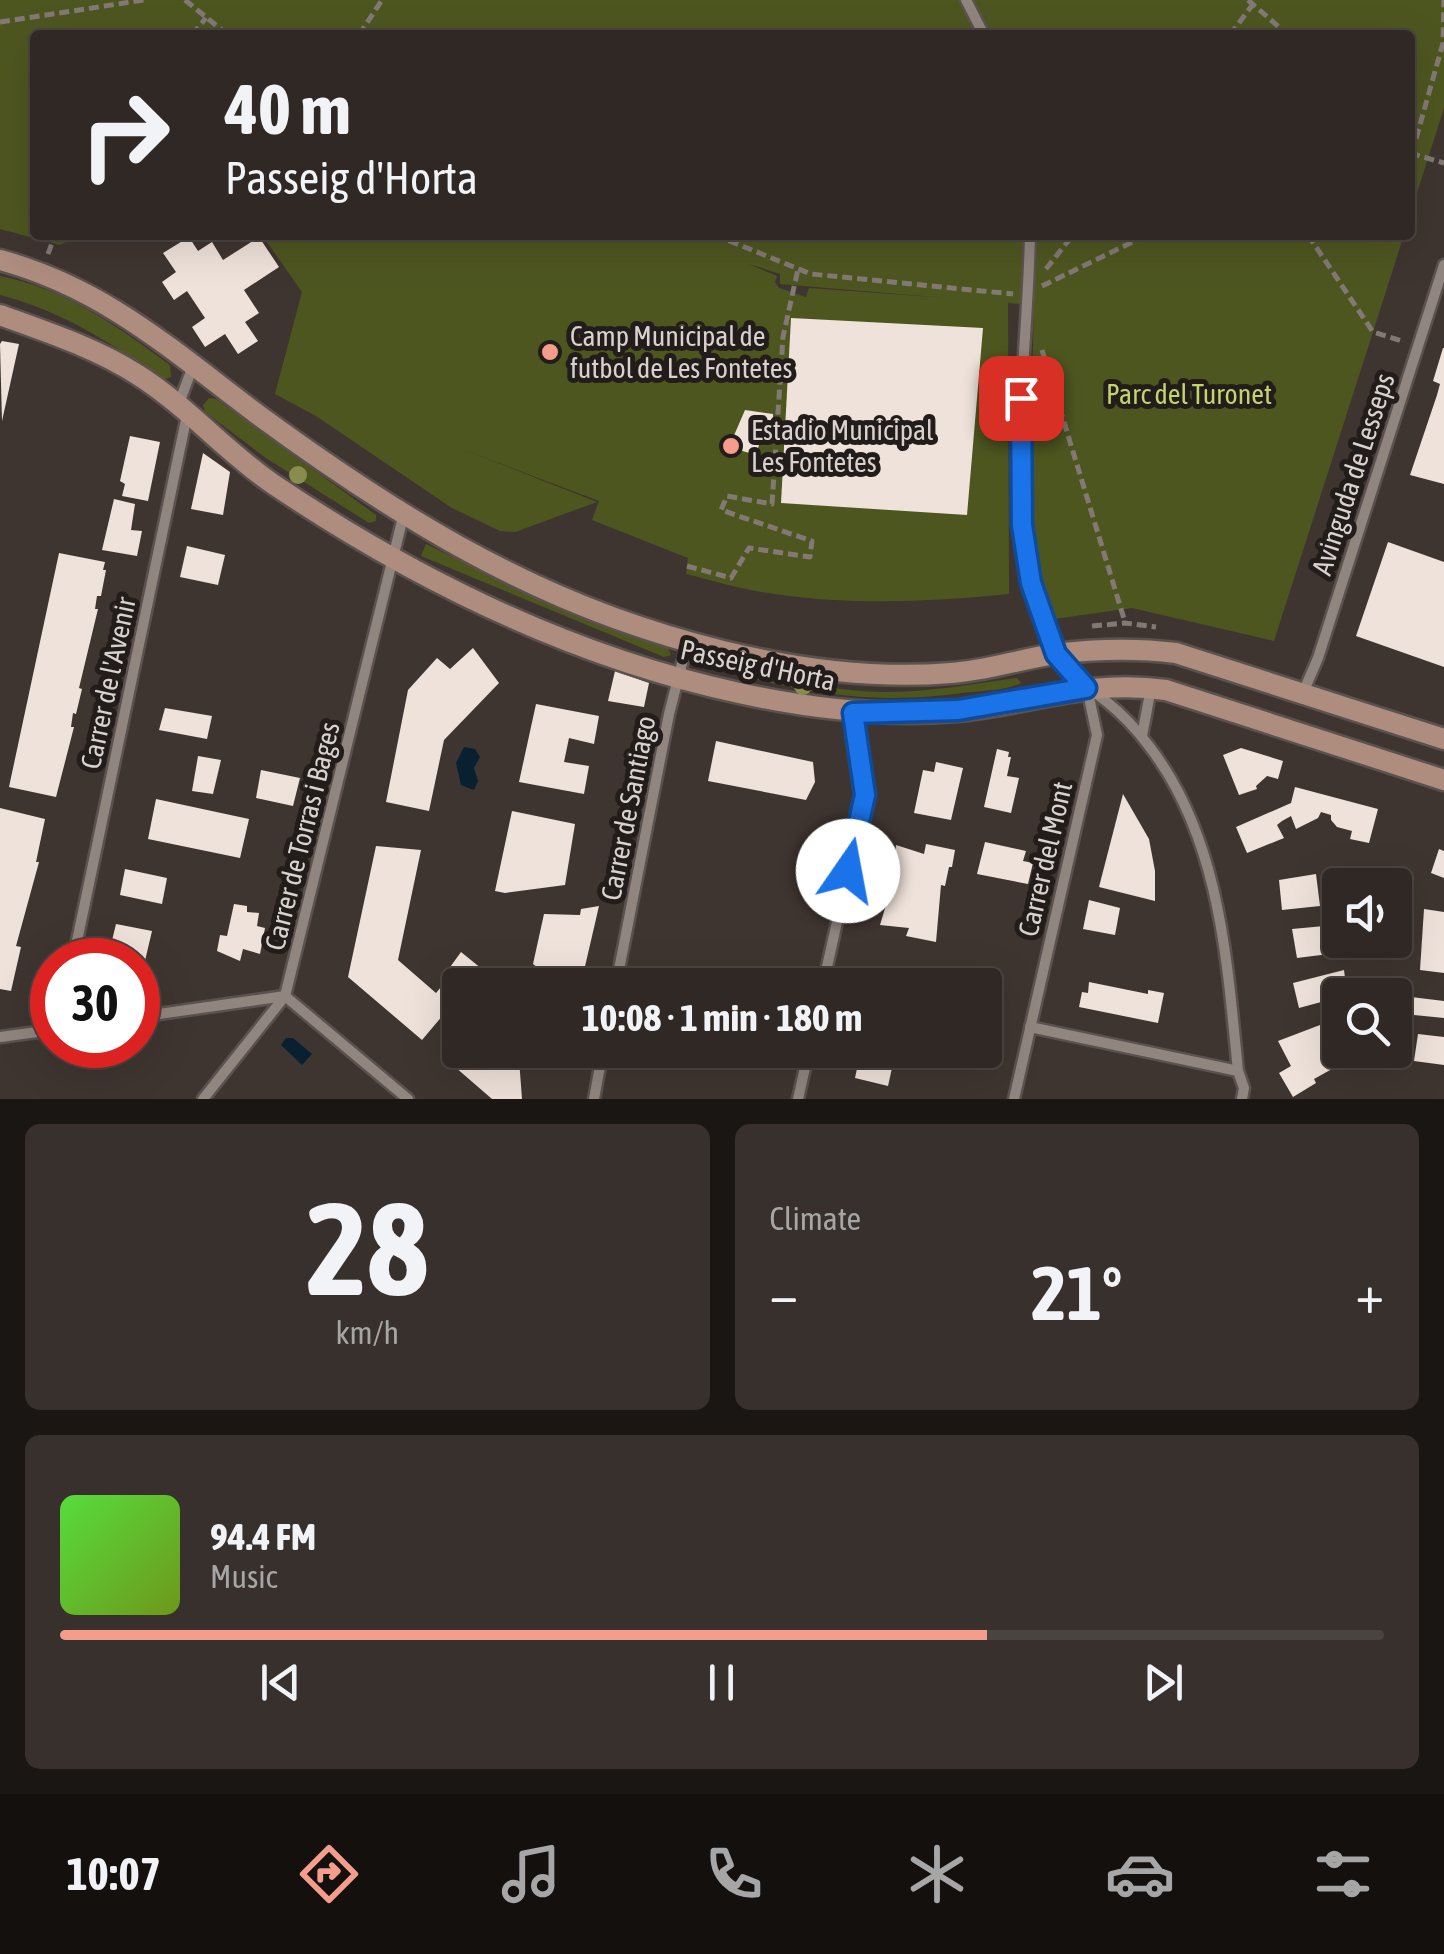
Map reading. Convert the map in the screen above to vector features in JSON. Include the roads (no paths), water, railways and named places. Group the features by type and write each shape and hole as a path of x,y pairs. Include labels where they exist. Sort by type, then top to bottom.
{"street":[{"path":"966,0 981,30"},
{"path":"1030,240 1020,428 1022,525 1031,583 1056,654 1086,688 1108,702 1142,736 1171,776 1202,851 1224,930 1238,1071 1243,1093 1254,1099"},
{"name":"Passeig d'Horta","path":"0,260 42,271 86,291 404,513 506,572 688,640 747,656 844,674 895,677 956,673 1056,654 1133,649 1176,654 1444,740"},
{"name":"Avinguda de Lesseps","path":"1302,695 1318,658 1444,265"},
{"name":"Passeig d'Horta","path":"0,314 92,350 140,376 270,482 393,559 490,609 558,638 738,693 853,713 958,710 1086,688 1152,688 1444,780"},
{"path":"182,410 194,363"},
{"name":"Carrer de l'Avenir","path":"78,938 182,410"},
{"name":"Carrer de Torras i Bages","path":"203,1099 285,996 404,513"},
{"name":"Carrer de Santiago","path":"619,968 669,714 688,640"},
{"name":"Carrer del Mont","path":"1014,1099 1097,735 1086,688"},
{"path":"1142,736 1152,688"},
{"path":"827,968 865,795 853,713"},
{"path":"160,1015 285,996 408,1099"},
{"path":"1030,1026 1238,1071"},
{"path":"0,1037 30,1033"},
{"path":"594,1099 600,1068"},
{"path":"798,1099 805,1068"}],"water":[{"path":"464,747 475,749 480,757 474,768 478,781 474,790 461,785 456,763"},
{"path":"286,1038 293,1038 312,1054 302,1065 281,1045"}],"place":[{"name":"Camp Municipal de futbol de Les Fontetes","path":"550,352"},
{"name":"Estadio Municipal Les Fontetes","path":"731,446"}],"park label":[{"name":"Parc del Turonet","path":"1189,394"}]}
